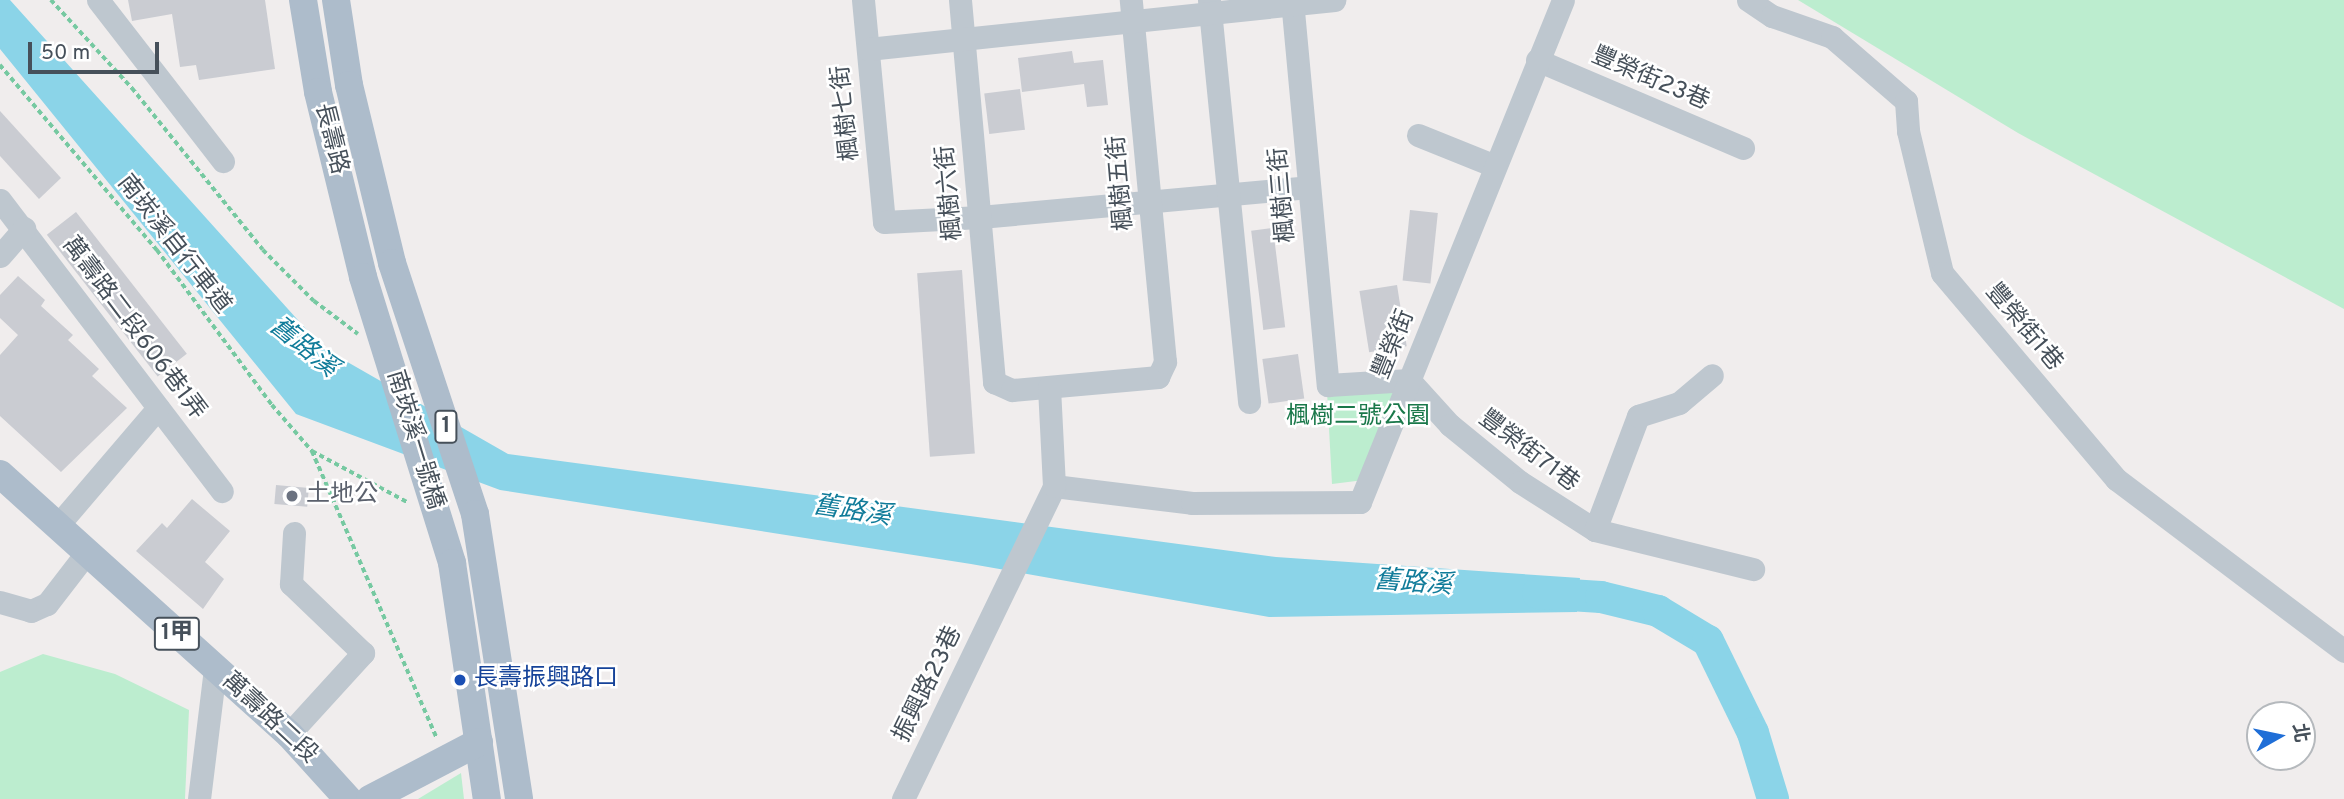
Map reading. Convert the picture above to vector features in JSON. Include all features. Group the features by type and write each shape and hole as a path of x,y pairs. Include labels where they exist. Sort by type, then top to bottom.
{"main road":[{"name":"長壽路","path":"303,0 318,92 363,277"},
{"name":"長壽路","path":"336,0 349,85 392,263"},
{"name":"南崁溪一號橋","path":"392,263 475,514 491,594 519,799"},
{"name":"南崁溪一號橋","path":"363,277 452,563 479,742"},
{"name":"萬壽路二段","path":"0,474 289,734 348,799"},
{"path":"370,799 479,742"},
{"name":"1","path":"479,742 487,799"}],"street":[{"path":"98,0 223,161"},
{"name":"楓樹七街","path":"863,0 884,222 980,218"},
{"name":"楓樹六街","path":"960,0 994,382 1012,390 1049,387"},
{"path":"868,49 964,40 1132,11 1334,0"},
{"name":"豐榮街","path":"1054,486 1192,503 1360,502 1563,0"},
{"name":"豐榮街1巷","path":"1748,0 1772,16 1832,37 1906,101 1908,131 1942,273 2116,479 2344,651"},
{"name":"楓樹三街","path":"1292,3 1328,386 1409,380"},
{"path":"1210,7 1249,402"},
{"name":"楓樹五街","path":"1049,387 1158,377 1165,362 1132,11"},
{"name":"豐榮街23巷","path":"1537,60 1743,148"},
{"path":"1418,135 1495,166"},
{"path":"980,218 1309,187"},
{"name":"萬壽路二段606巷1弄","path":"0,200 24,228 222,492"},
{"path":"0,256 24,228"},
{"path":"1595,530 1638,416 1679,403 1712,375"},
{"name":"豐榮街71巷","path":"1409,380 1450,425 1520,482 1595,530 1752,569"},
{"path":"1049,387 1054,486"},
{"path":"58,525 158,408"},
{"name":"振興路23巷","path":"903,799 1054,486"},
{"path":"289,734 363,653 291,584 294,533"},
{"path":"0,602 31,611 47,604 87,552"},
{"path":"200,799 215,668"}],"path":[{"path":"51,0 132,88 263,250 314,301 362,337"},
{"name":"南崁溪自行車道","path":"0,65 140,229 312,451 447,759"},
{"name":"南崁溪自行車道","path":"312,451 415,507"}],"green space":[{"path":"1798,0 2344,0 2344,309 2018,133"},
{"name":"楓樹二號公園","path":"1407,385 1364,480 1332,484 1327,391"},
{"path":"43,654 115,674 189,710 185,799 0,799 0,672"},
{"path":"461,773 464,799 418,799"}],"water":[{"path":"0,0 10,0 323,348 508,454 1276,557 1580,578 1577,612 1269,617 971,564 500,490 296,414 0,49"}],"building":[{"path":"128,0 265,0 275,69 199,80 196,65 180,67 172,14 132,21"},
{"path":"1072,51 1074,63 1103,60 1108,105 1087,107 1084,84 1022,92 1018,58"},
{"path":"1020,89 1025,130 989,134 984,93"},
{"path":"0,111 61,178 39,199 0,156"},
{"path":"1410,210 1438,213 1430,284 1403,281"},
{"path":"76,212 187,354 158,377 47,235"},
{"path":"1273,228 1285,327 1263,330 1251,231"},
{"path":"962,270 975,454 930,457 917,273"},
{"path":"18,276 45,300 41,306 73,335 68,340 99,369 92,376 127,408 61,472 0,416 0,355 18,335 0,318 0,295"},
{"path":"1397,285 1407,346 1369,352 1359,291"},
{"path":"1298,354 1304,399 1269,404 1262,359"},
{"name":"土地公","path":"276,485 309,488 307,507 274,504"},
{"path":"192,499 230,531 205,562 224,579 203,609 136,551 162,523 167,528"}],"waterway":[{"name":"舊路溪","path":"1538,593 1601,597 1658,611 1708,641 1753,733 1773,799"}],"place":[{"name":"土地公","path":"292,496"},
{"name":"長壽振興路口","path":"460,680"}]}
